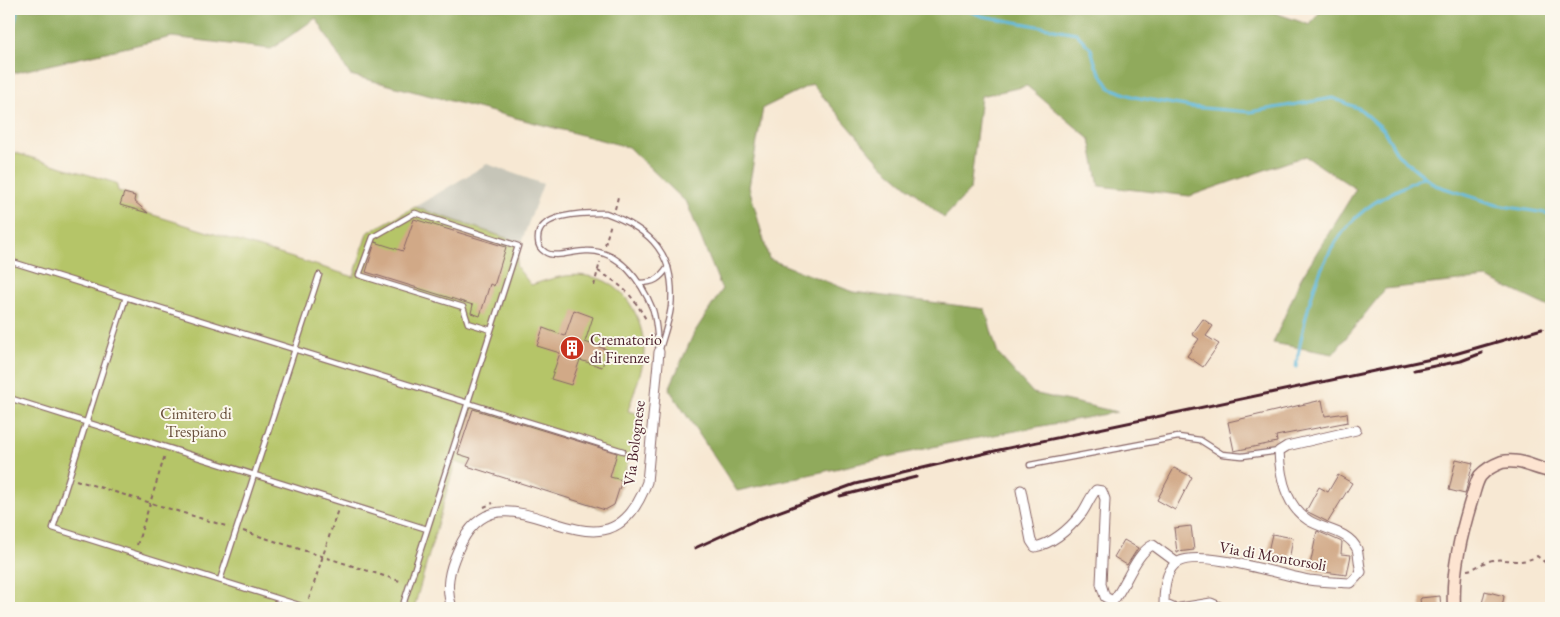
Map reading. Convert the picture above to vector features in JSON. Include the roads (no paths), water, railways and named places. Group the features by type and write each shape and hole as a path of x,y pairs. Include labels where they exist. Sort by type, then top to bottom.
{"street":[{"name":"Via Bolognese","path":"452,608 447,593 450,568 472,524 487,514 506,511 527,514 562,526 588,530 610,530 632,514 641,500 647,482 659,352"},
{"path":"1279,451 1286,446 1356,430"},
{"name":"Via di Montorsoli","path":"1176,562 1189,558 1238,563 1311,580 1352,582 1361,572 1357,549 1349,540 1335,531 1308,520 1291,504 1280,467 1279,451"},
{"path":"1454,608 1454,571 1464,525 1478,478 1490,466 1504,462 1523,462 1551,471"},
{"path":"1021,490 1031,541 1035,547 1046,545 1066,530 1083,512 1096,490 1102,491 1105,499 1101,584 1105,597 1113,601 1120,593 1144,548 1153,545 1176,562 1168,573 1164,592 1164,604 1173,608"},
{"path":"1180,608 1211,603 1222,608"}],"lane":[{"path":"402,608 518,246 415,213 373,237 359,275 463,307 468,323 491,330"},
{"path":"606,213 631,223 651,237 668,266 671,308 659,352 653,312 639,283 624,264 603,253 588,250 552,256 543,252 538,245 538,235 545,224 554,219 578,214 606,213"},
{"path":"9,261 623,451"},
{"path":"639,283 651,283 660,278 668,266"},
{"path":"220,580 319,275"},
{"path":"126,297 53,528 307,608"},
{"path":"9,398 428,529"},
{"path":"1030,465 1178,437 1200,440 1222,454 1242,456 1279,451"}],"waterway":[{"path":"9,44 18,9"},
{"path":"964,9 982,16 1076,33 1091,49 1096,66 1110,88 1134,97 1191,107 1250,112 1333,98 1360,109 1383,129 1398,155 1435,185 1497,205 1551,214"},
{"path":"1296,367 1305,321 1318,276 1340,235 1374,203 1424,176"}],"railway":[{"path":"695,548 756,520 855,484 999,450 1455,354 1542,329"},
{"path":"1414,370 1461,361 1482,353"},
{"path":"840,496 916,477"}],"place":[{"name":"Crematorio di Firenze","path":"572,348"}],"park label":[{"name":"Cimitero di Trespiano","path":"196,422"}]}
